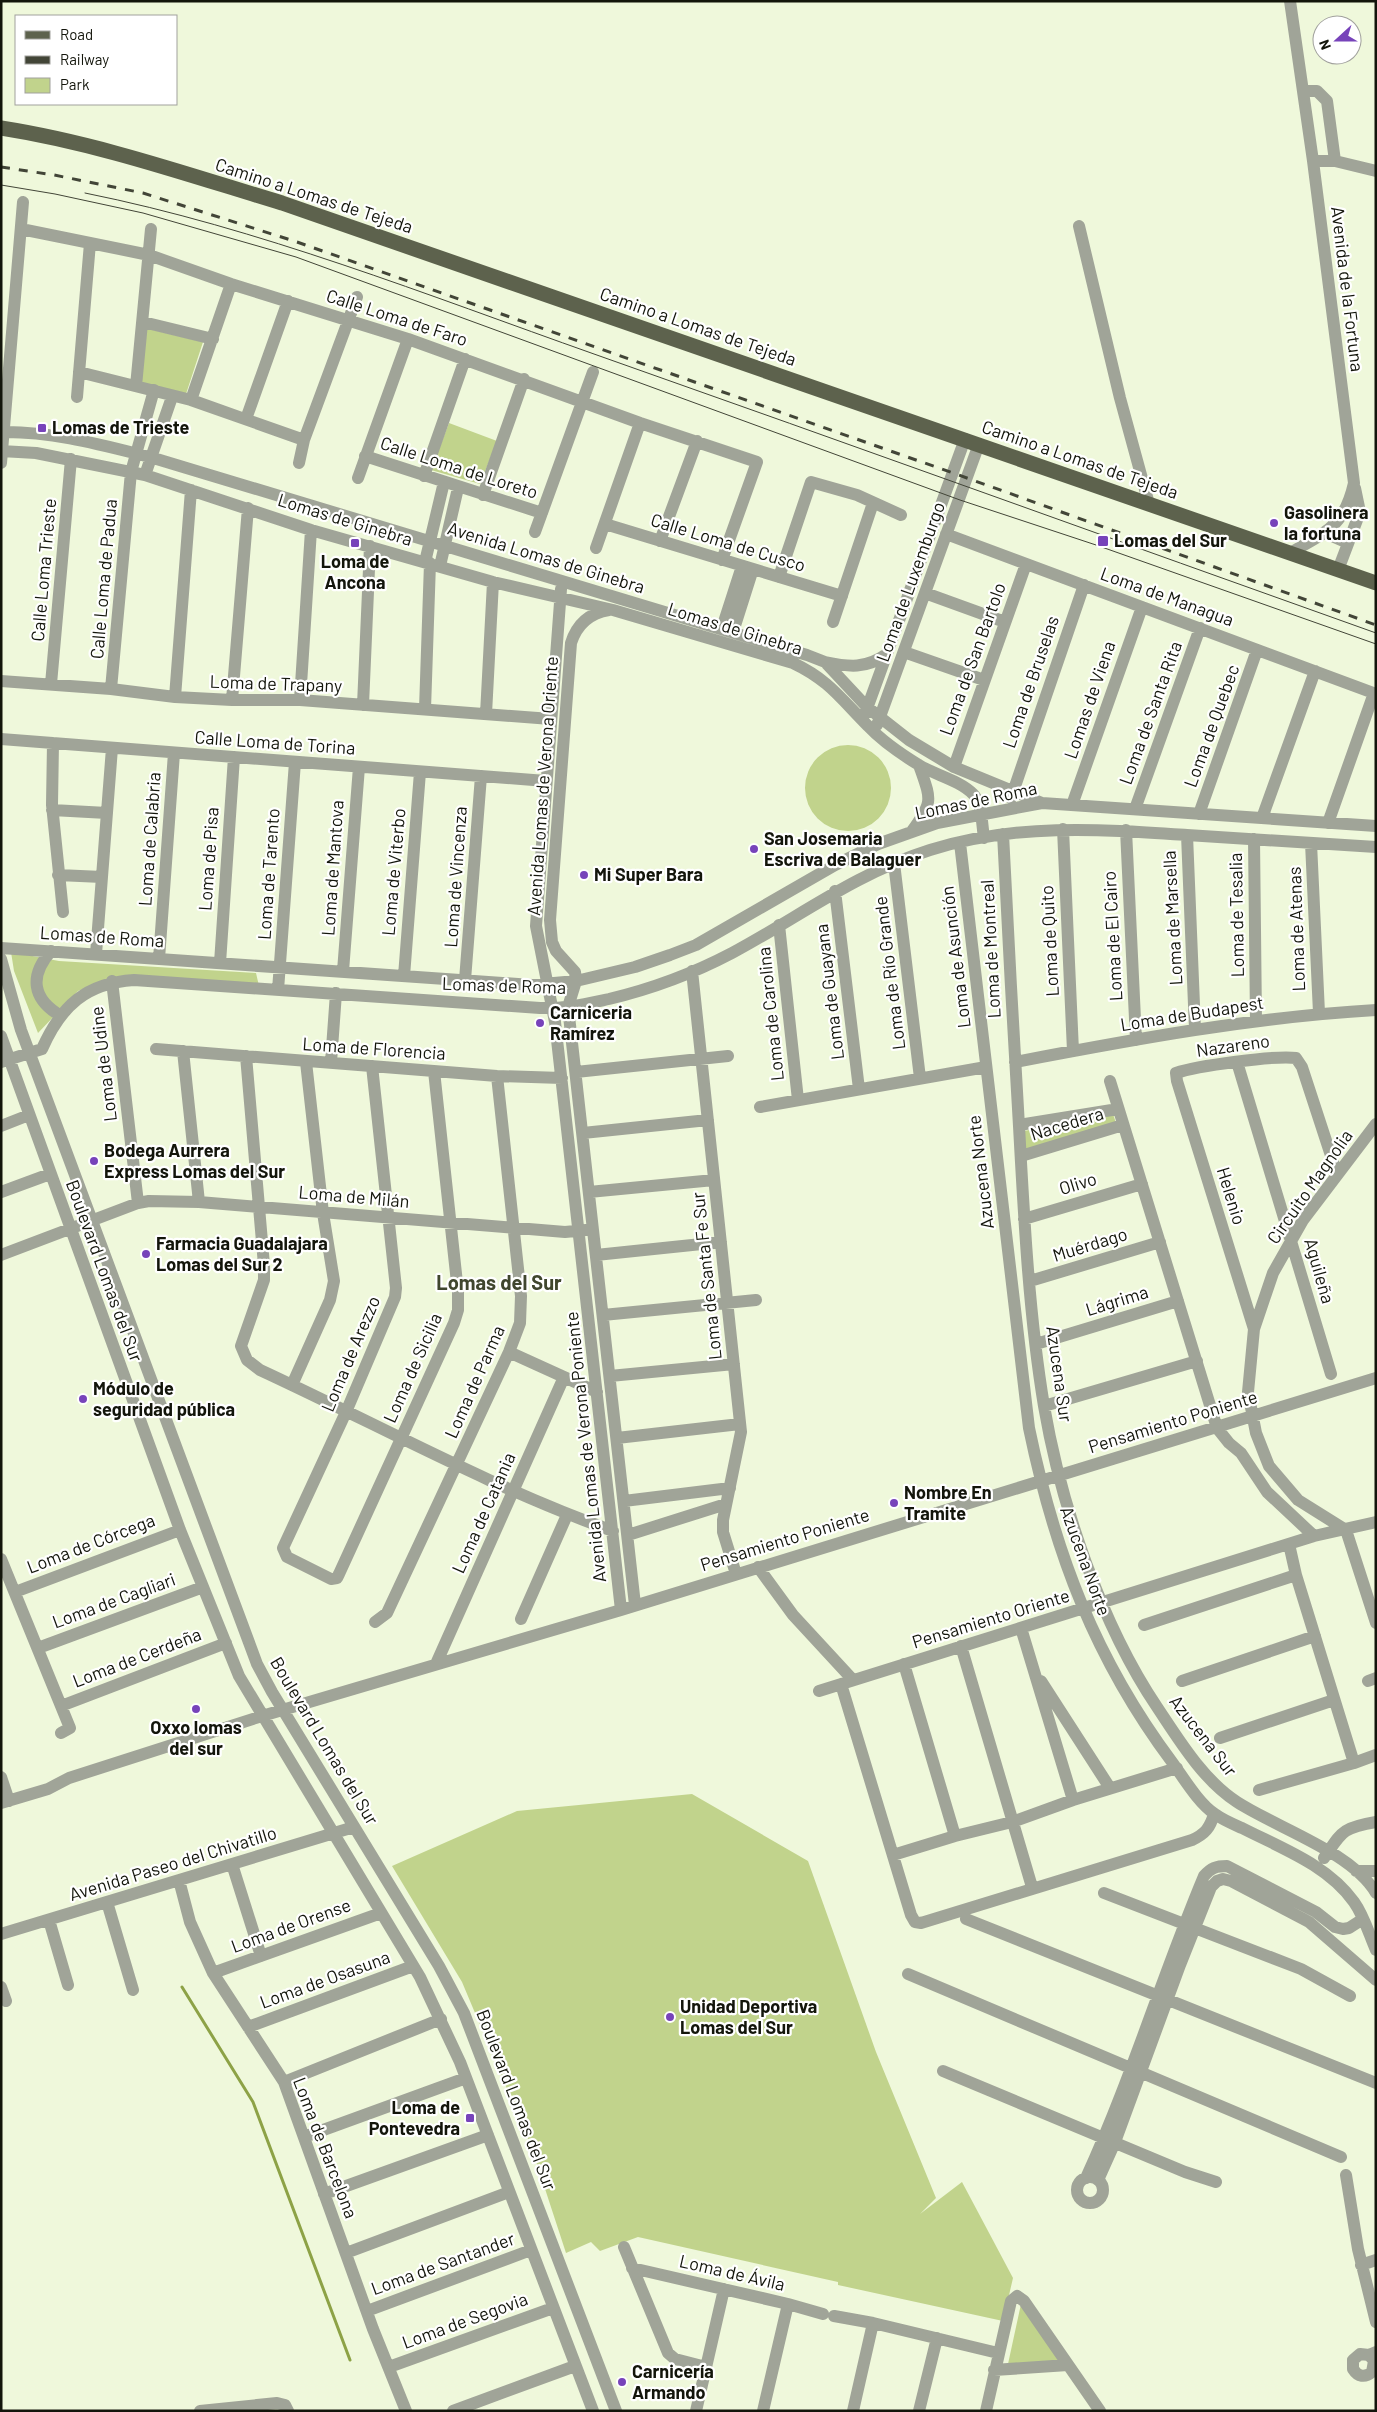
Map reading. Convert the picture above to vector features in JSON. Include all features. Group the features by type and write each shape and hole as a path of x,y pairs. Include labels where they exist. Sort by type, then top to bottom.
{"main road":[{"name":"Camino a Lomas de Tejeda","path":"1,128 59,138 282,203 1376,583"}],"street":[{"name":"Avenida de la Fortuna","path":"1290,1 1313,161 1354,483 1346,512 1325,533 1290,553"},
{"path":"1303,91 1317,91 1327,101 1335,160"},
{"path":"1313,161 1335,160 1376,171"},
{"path":"2,455 23,202"},
{"path":"1080,226 1120,398 1150,504"},
{"name":"Calle Loma de Faro","path":"21,229 149,255 231,284 408,339 524,379 640,423 757,462 722,560"},
{"path":"136,386 144,322 151,229"},
{"path":"77,397 90,243"},
{"path":"191,400 231,284"},
{"path":"299,462 304,440 357,297"},
{"path":"246,419 288,301"},
{"path":"144,322 213,339"},
{"path":"358,478 408,339"},
{"path":"424,476 465,359"},
{"path":"79,372 154,390 172,397 191,400 304,440"},
{"path":"535,532 582,400 594,372"},
{"path":"483,495 524,379"},
{"name":"Calle Loma de Padua","path":"111,689 131,472 154,390"},
{"path":"144,475 172,397"},
{"path":"596,548 640,423"},
{"name":"Avenida Lomas de Ginebra","path":"3,432 42,434 150,458 727,630 825,662 867,707 909,740 954,767 1042,803"},
{"path":"660,541 697,442"},
{"name":"Loma de Luxemburgo","path":"875,732 941,549 972,442"},
{"name":"Loma de Luxemburgo","path":"863,721 927,544 972,442"},
{"name":"Lomas de Ginebra","path":"2,455 36,453 144,475 311,530 493,582 613,610 793,663 814,673 834,689 875,732 919,766 967,789 975,796 984,838"},
{"name":"Calle Loma de Loreto","path":"365,456 458,488 542,513"},
{"name":"Calle Loma Trieste","path":"51,684 71,459"},
{"path":"425,709 432,564 430,541 444,482"},
{"path":"779,577 811,482 857,495 901,515"},
{"path":"1338,570 1360,512 1354,483"},
{"path":"432,564 445,546 458,488"},
{"path":"175,697 191,490"},
{"path":"833,622 873,502"},
{"path":"232,700 248,508"},
{"name":"Calle Loma de Cusco","path":"605,524 842,596"},
{"path":"300,700 311,530"},
{"path":"1325,533 1348,543"},
{"name":"Loma de Managua","path":"946,534 1375,694"},
{"path":"927,544 941,549"},
{"path":"363,705 370,546"},
{"name":"Loma de San Bartolo","path":"954,767 1026,564"},
{"path":"727,630 747,567"},
{"path":"486,714 493,582"},
{"name":"Avenida Lomas de Verona Oriente","path":"548,983 536,915 559,596 562,582"},
{"name":"Loma de Bruselas","path":"1010,809 1012,791 1084,585"},
{"path":"925,593 1005,622"},
{"name":"Lomas de Viena","path":"1072,805 1142,607"},
{"name":"Avenida Lomas de Verona Oriente","path":"576,981 572,967 556,951 552,942 550,920 571,643 577,629 589,617 613,610"},
{"name":"Loma de Santa Rita","path":"1135,810 1200,628"},
{"name":"Loma de Quebec","path":"1199,814 1257,650"},
{"path":"904,652 984,680"},
{"path":"825,662 855,667 866,666 887,654"},
{"path":"1262,818 1316,672"},
{"name":"Loma de Trapany","path":"1,681 111,689 175,697 232,700 300,700 550,718"},
{"path":"1328,823 1375,694"},
{"name":"Calle Loma de Torina","path":"1,739 546,782"},
{"path":"53,743 52,810 63,912"},
{"path":"96,954 112,748"},
{"name":"Loma de Calabria","path":"159,959 174,753"},
{"name":"Loma de Pisa","path":"220,963 234,757"},
{"name":"Loma de Tarento","path":"278,990 296,762"},
{"path":"912,831 926,811 929,802 919,766"},
{"name":"Loma de Mantova","path":"343,971 358,767"},
{"name":"Loma de Viterbo","path":"404,976 420,772"},
{"name":"Loma de Vincenza","path":"465,980 481,776"},
{"name":"Lomas de Roma","path":"1,948 532,985 576,981 635,967 696,945 835,866 878,844 937,823 1010,809 1042,803 1376,826"},
{"path":"1086,829 1092,806"},
{"path":"52,810 107,813"},
{"name":"Lomas de Roma","path":"30,1054 42,1048 52,1028 71,1004 94,988 112,981 134,980 553,1008 568,1007 638,990 692,971 731,953 835,891 871,872 932,850 1002,834 1063,829 1126,830 1376,847"},
{"name":"Loma de Quito","path":"1063,829 1073,1051"},
{"name":"Loma de El Cairo","path":"1126,830 1136,1040"},
{"name":"Loma de Montreal","path":"1002,834 1015,1062"},
{"name":"Loma de Marsella","path":"1186,835 1195,1029"},
{"name":"Loma de Tesalia","path":"1254,839 1256,1021"},
{"name":"Loma de Atenas","path":"1311,842 1318,1013"},
{"name":"Loma de Asunción","path":"960,843 986,1066"},
{"name":"Loma de Río Grande","path":"894,863 920,1078"},
{"path":"58,875 102,877"},
{"name":"Loma de Guayana","path":"835,891 859,1089"},
{"name":"Loma de Carolina","path":"779,925 798,1100"},
{"path":"51,951 40,964 36,980 40,997 50,1009 62,1016"},
{"name":"Boulevard Lomas del Sur","path":"1,959 30,1054 258,1664 354,1827 440,1966 464,2013 616,2411"},
{"name":"Loma de Santa Fe Sur","path":"692,971 741,1432 726,1504 723,1532 736,1574"},
{"name":"Loma de Udine","path":"112,981 138,1203"},
{"name":"Avenida Lomas de Verona Poniente","path":"576,981 568,1007 635,1605"},
{"name":"Avenida Lomas de Verona Poniente","path":"548,983 562,1078 621,1610"},
{"path":"330,1062 336,994"},
{"name":"Loma de Budapest","path":"1015,1062 1195,1029 1318,1013 1376,1010"},
{"name":"Boulevard Lomas del Sur","path":"1,1036 5,1060 29,1116 180,1530 239,1676 413,1966 441,2019 466,2078 593,2411"},
{"name":"Loma de Florencia","path":"156,1049 497,1076 562,1078"},
{"path":"184,1051 199,1202"},
{"path":"5,1060 30,1054"},
{"path":"246,1056 261,1208 264,1280 241,1346 251,1365 400,1439 567,1514 612,1531"},
{"path":"576,1072 728,1056"},
{"name":"Nazareno","path":"1176,1073 1237,1062 1286,1056 1296,1058 1302,1067 1337,1174"},
{"path":"292,1385 333,1291 334,1281 306,1062"},
{"name":"Azucena Sur","path":"1015,1062 1024,1219 1044,1406 1060,1474 1102,1603 1154,1703 1203,1770 1235,1801 1329,1852 1356,1871 1371,1885 1376,1893"},
{"name":"Aguileña","path":"1237,1062 1331,1374"},
{"name":"Loma de Arezzo","path":"337,1578 331,1579 286,1557 283,1548 346,1412 395,1297 396,1288 372,1066"},
{"path":"760,1107 986,1066"},
{"name":"Azucena Norte","path":"986,1066 1028,1428 1040,1480 1064,1564 1083,1608 1120,1683 1155,1739 1214,1814 1318,1867 1354,1902 1363,1918 1376,1950"},
{"name":"Loma de Sicilia","path":"337,1578 454,1323 458,1310 458,1292 434,1071"},
{"name":"Helenio","path":"1176,1073 1254,1329"},
{"name":"Loma de Parma","path":"375,1622 387,1613 517,1334 522,1311 497,1076"},
{"path":"1110,1081 1217,1428 1229,1443 1241,1453 1268,1492 1314,1536"},
{"path":"1019,1125 1118,1109"},
{"path":"1,1126 29,1116"},
{"path":"583,1133 708,1120"},
{"name":"Circuito Magnolia","path":"1346,1530 1298,1500 1280,1482 1269,1466 1261,1449 1248,1392 1254,1329 1273,1273 1291,1239 1337,1174 1376,1124"},
{"name":"Nacedera","path":"1021,1156 1123,1125"},
{"path":"1,1192 50,1174"},
{"path":"589,1192 714,1180"},
{"name":"Olivo","path":"1024,1219 1142,1184"},
{"name":"Loma de Milán","path":"1,1255 138,1203 149,1201 199,1202 565,1232 593,1230"},
{"path":"596,1255 721,1242"},
{"name":"Muérdago","path":"1030,1281 1160,1242"},
{"path":"603,1315 756,1300"},
{"name":"Lágrima","path":"1036,1344 1178,1301"},
{"path":"509,1352 597,1392"},
{"path":"1044,1406 1197,1361"},
{"path":"610,1376 734,1364"},
{"name":"Loma de Catania","path":"436,1664 564,1377"},
{"name":"Pensamiento Poniente","path":"262,1716 621,1610 1376,1378"},
{"path":"617,1438 740,1424"},
{"path":"624,1501 730,1488"},
{"path":"628,1536 726,1504"},
{"path":"522,1619 567,1514"},
{"name":"Pensamiento Oriente","path":"819,1691 1314,1536 1376,1522"},
{"name":"Loma de Córcega","path":"15,1592 180,1530"},
{"path":"1346,1530 1375,1617"},
{"path":"1289,1544 1296,1575 1354,1763"},
{"path":"2,1559 70,1728 61,1733"},
{"path":"758,1567 793,1615 853,1680"},
{"path":"1144,1625 1296,1575"},
{"name":"Loma de Cagliari","path":"38,1648 203,1587"},
{"path":"1021,1628 1073,1800"},
{"path":"1182,1681 1315,1636"},
{"name":"Loma de Cerdeña","path":"62,1706 226,1643"},
{"path":"961,1646 1032,1887"},
{"path":"904,1664 955,1836"},
{"path":"1033,1668 1110,1788"},
{"path":"841,1684 892,1855 911,1915 915,1922 921,1923 1032,1887 1192,1840 1203,1835 1209,1829 1214,1814"},
{"path":"1220,1738 1334,1700"},
{"path":"1,1777 5,1802 48,1789 69,1778 262,1716"},
{"path":"1259,1790 1376,1756"},
{"path":"892,1855 955,1836 1012,1822 1073,1800 1176,1768"},
{"path":"1318,1867 1336,1838 1345,1830 1376,1822"},
{"name":"Avenida Paseo del Chivatillo","path":"1,1934 354,1827"},
{"path":"232,1864 261,1956"},
{"path":"1092,2179 1110,2140 1136,2070 1189,1926 1204,1876 1216,1866 1226,1866 1316,1912 1335,1927 1349,1928 1363,1918"},
{"path":"1356,1871 1376,1870"},
{"name":"Loma de Barcelona","path":"179,1880 190,1922 213,1973 284,2082 406,2411"},
{"path":"1189,1926 1211,1887 1217,1881 1231,1881 1309,1922 1376,1980"},
{"path":"1104,1893 1300,1969 1350,1996"},
{"path":"107,1902 133,1990"},
{"name":"Loma de Orense","path":"213,1973 381,1913"},
{"path":"966,1919 1376,2083"},
{"path":"49,1920 68,1985"},
{"name":"Loma de Osasuna","path":"248,2027 413,1966"},
{"path":"908,1974 1341,2157"},
{"path":"1,1986 6,2001"},
{"path":"284,2082 441,2019"},
{"path":"943,2071 1185,2172 1216,2182"},
{"path":"304,2137 466,2078"},
{"path":"324,2194 488,2136"},
{"path":"498,2163 519,2155"},
{"path":"1346,2175 1361,2265 1376,2322"},
{"path":"346,2253 509,2192"},
{"path":"624,2247 668,2353 675,2359 706,2367"},
{"name":"Loma de Santander","path":"367,2310 532,2250"},
{"path":"1361,2265 1376,2260"},
{"name":"Loma de Ávila","path":"632,2268 998,2353"},
{"path":"696,2411 724,2289"},
{"path":"986,2411 1011,2300 1017,2296 1024,2301 1100,2411"},
{"path":"763,2411 788,2304"},
{"name":"Loma de Segovia","path":"390,2367 553,2308"},
{"path":"853,2411 873,2323"},
{"path":"919,2411 938,2338"},
{"path":"1372,2354 1375,2367 1372,2372 1364,2376 1356,2373 1352,2364 1356,2356 1372,2354"},
{"path":"994,2370 1068,2365"},
{"path":"453,2411 575,2366"},
{"path":"200,2411 277,2403 285,2405 288,2411"}],"green space":[{"path":"145,328 203,342 185,397 138,383"},
{"path":"449,423 497,441 480,484 431,470"},
{"path":"848,745 865,748 884,764 888,771 891,788 888,805 872,824 865,828 848,831 831,828 812,812 808,805 805,788 808,771 824,752 831,748"},
{"path":"11,952 59,961 256,973 259,986 112,977 78,991 38,1033 14,971"},
{"path":"1113,1114 1116,1123 1025,1150 1024,1131"},
{"name":"Unidad Deportiva Lomas del Sur","path":"692,1794 808,1861 876,2052 936,2198 920,2214 962,2182 1013,2278 1003,2321 838,2285 838,2282 638,2237 600,2251 591,2242 566,2253 531,2146 462,1982 392,1866 517,1811"},
{"path":"1021,2304 1059,2356 1057,2361 1008,2364"}],"waterway":[{"path":"182,1987 253,2102 350,2360"}],"tram line":[{"path":"1,185 55,194 143,213 296,257 960,500 1096,545 1376,644"},
{"path":"85,193 214,225 342,264 1376,633"}],"railway":[{"path":"1,167 54,175 143,193 297,242 953,473 1376,625"}],"place":[{"name":"Lomas de Trieste","path":"42,428"},
{"name":"Gasolinera la fortuna","path":"1274,523"},
{"name":"Lomas del Sur","path":"1103,541"},
{"name":"Loma de Ancona","path":"355,543"},
{"name":"San Josemaria Escriva de Balaguer","path":"754,849"},
{"name":"Mi Super Bara","path":"584,875"},
{"name":"Carniceria Ramírez","path":"540,1023"},
{"name":"Bodega Aurrera Express Lomas del Sur","path":"94,1161"},
{"name":"Farmacia Guadalajara Lomas del Sur 2","path":"146,1254"},
{"name":"Módulo de seguridad pública","path":"83,1399"},
{"name":"Nombre En Tramite","path":"894,1503"},
{"name":"Oxxo lomas del sur","path":"196,1709"},
{"name":"Unidad Deportiva Lomas del Sur","path":"670,2017"},
{"name":"Loma de Pontevedra","path":"470,2118"},
{"name":"Carnicería Armando","path":"622,2382"}],"district":[{"name":"Lomas del Sur","path":"499,1283"}]}
